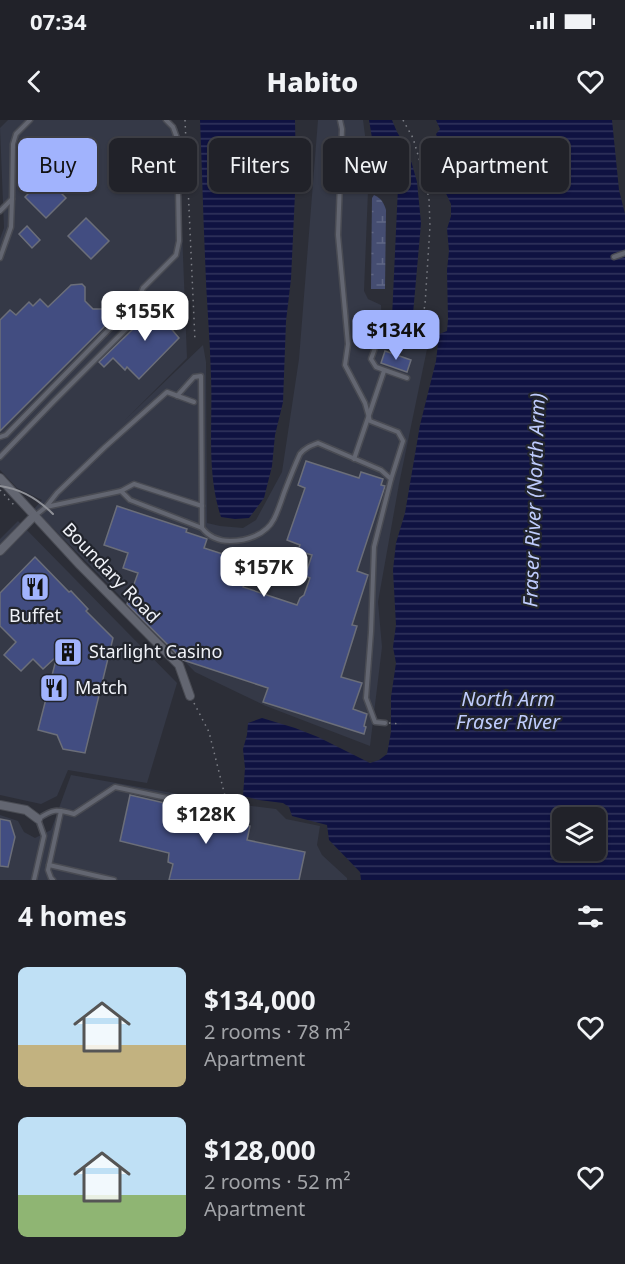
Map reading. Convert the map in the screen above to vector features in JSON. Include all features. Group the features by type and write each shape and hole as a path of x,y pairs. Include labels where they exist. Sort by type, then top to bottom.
{"street":[{"name":"Boundary Road","path":"0,478 80,565 179,665 190,696"},
{"path":"0,551 34,516"},
{"path":"0,805 26,810 38,819"}],"lane":[{"path":"0,258 11,227 13,144 16,134 30,120"},
{"path":"0,457 134,321 139,313 138,301 142,288 176,255 179,241 177,138 173,128 166,120"},
{"path":"340,120 342,129 338,235 348,344 345,365 365,403 370,421 398,432 403,441 374,547 366,698 375,722 385,723"},
{"path":"0,211 12,199"},
{"path":"614,257 625,254"},
{"path":"0,437 6,435 128,310 139,313"},
{"path":"407,378 376,367 371,359 379,337 387,333 414,340"},
{"path":"354,459 384,371"},
{"path":"177,396 194,377 201,376 202,528"},
{"path":"34,516 46,507 57,493 105,447 167,392 194,402"},
{"path":"121,491 130,500 202,528 207,535 226,541 239,541 254,537 273,521 300,454 306,448 318,443 381,470 391,479"},
{"path":"46,507 121,491 134,484 202,506"},
{"path":"34,880 44,836 38,819 51,811 74,814 115,787 243,814"},
{"path":"53,880 48,870 62,811"},
{"path":"49,866 114,880"}],"path":[{"path":"185,120 195,341"},
{"path":"403,120 413,138 423,172 429,199 430,226 425,305 422,319 408,338"},
{"path":"190,696 209,732 226,800"},
{"path":"385,723 401,724"}],"shaded area":[{"path":"8,120 169,120 178,129 178,138 109,138 109,192 180,192 187,358 125,420 203,345 206,362 207,523 243,528 256,520 282,472 299,359 318,120 363,120 365,138 323,138 323,192 368,192 364,291 368,299 381,305 382,324 432,325 399,484 378,602 382,647 370,746 266,706 195,672 34,509 42,500 17,488 0,470 0,239 4,228 0,128"},
{"path":"18,521 177,683 147,783 68,770 57,796 41,804 0,795 0,539"},
{"path":"71,775 276,809 286,819 320,826 317,845 322,855 347,880 0,880 0,815 18,821 24,832 35,838 51,830"}],"green space":[{"path":"374,195 382,201 386,210 385,289 371,289 372,198"}],"water":[{"path":"200,120 295,120 295,138 209,138 209,192 295,192 283,402 264,498 249,518 221,517 213,483"},
{"path":"369,120 392,120 401,138 372,138"},
{"name":"North Arm Fraser River","path":"436,120 612,120 619,190 625,214 625,880 361,880 360,872 329,840 327,825 292,816 289,807 283,803 243,796 245,768 243,749 248,723 262,718 318,737 370,763 387,754 391,732 391,697 396,663 393,647 396,625 393,570 396,543 405,513 420,425 436,361 439,334 447,331 449,251 447,229 451,216 451,204 445,192 569,192 569,138 437,138 436,134 440,129"},
{"path":"409,154 417,182 421,223 413,314 392,318 398,192 409,192"}],"building":[{"path":"30,192 60,192 66,198 46,218 25,197"},
{"path":"86,218 109,241 91,259 68,236"},
{"path":"27,226 40,240 32,248 19,234"},
{"path":"82,284 85,287 85,301 93,309 107,309 110,313 110,321 0,431 0,320 10,310 16,315 29,302 33,306 40,299 48,307 71,285"},
{"path":"163,300 178,315 168,325 179,338 139,379 113,358 104,367 99,362"},
{"path":"385,351 411,360 407,372 381,363"},
{"path":"306,461 359,478 361,472 383,479 381,485 385,486 357,571 368,575 352,625 357,626 341,677 362,683 353,709 367,714 364,734 263,702 268,688 183,660 127,604 138,573 123,568 128,553 104,545 117,506 187,529 186,532 207,539 204,548 232,557 227,571 246,577 243,587 297,605 304,595 310,578 305,576 312,555 298,551 300,545 287,540 305,488 298,485"},
{"name":"Starlight Casino","path":"35,557 69,592 71,591 88,609 86,611 113,638 85,753 63,749 57,735 38,730 57,656 43,669 33,659 21,671 4,655 16,642 0,626 0,593"},
{"path":"130,795 221,816 221,820 250,826 247,840 305,852 299,880 169,880 173,864 168,862 169,853 120,841"},
{"path":"0,819 10,821 15,837 8,867 0,866"}],"railway":[{"path":"0,486 29,496 53,514"}],"place":[{"name":"Buffet","path":"35,587"},
{"name":"Starlight Casino","path":"68,652"},
{"name":"Match","path":"54,688"}],"water label":[{"name":"Fraser River (North Arm)","path":"534,500"}]}
